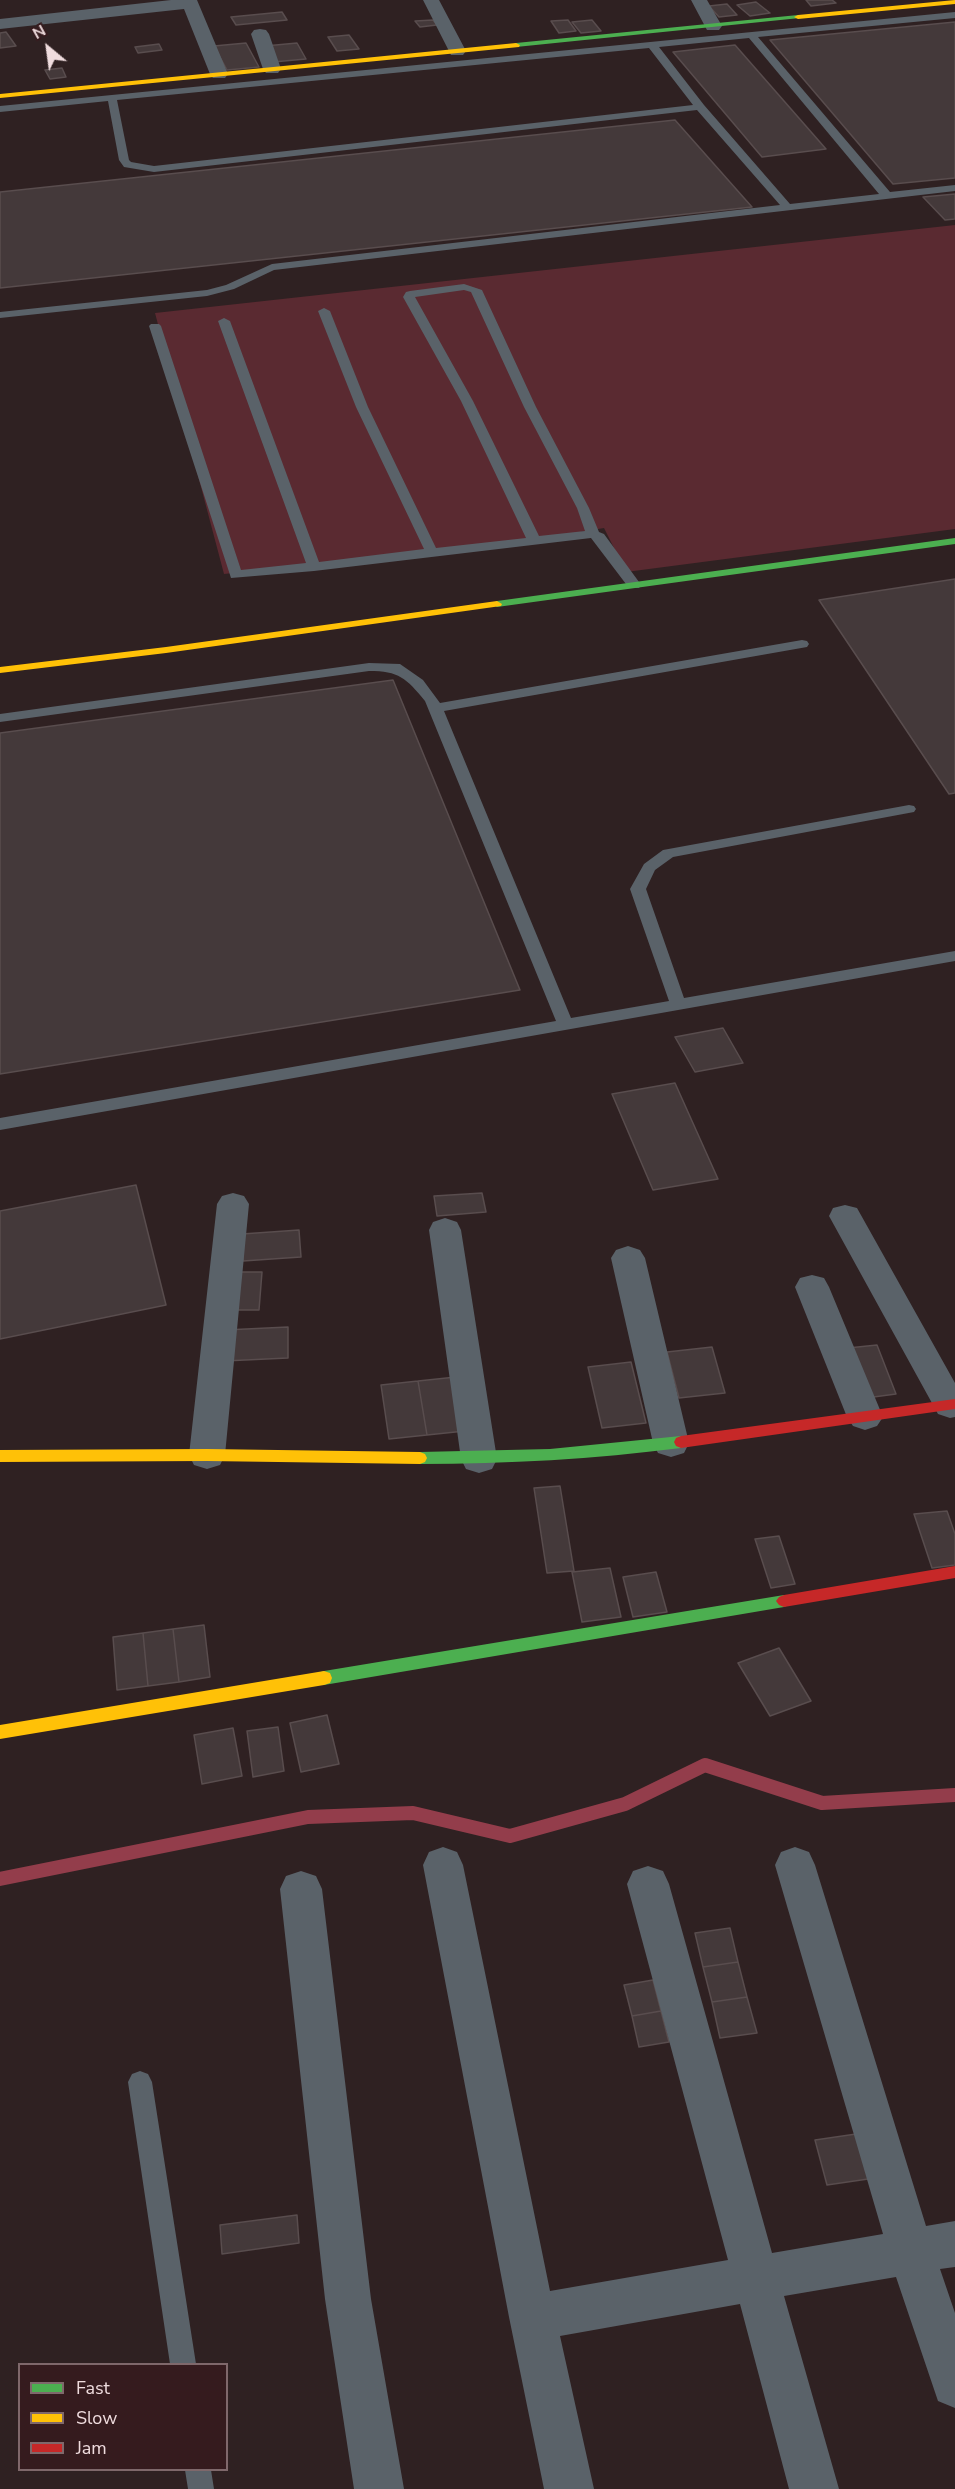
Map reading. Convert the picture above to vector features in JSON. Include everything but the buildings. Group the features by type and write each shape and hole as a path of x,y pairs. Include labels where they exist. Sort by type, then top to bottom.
{"street":[{"path":"431,0 457,51"},
{"path":"699,0 713,26"},
{"path":"0,24 189,1 219,74"},
{"path":"0,96 713,26 898,4 955,2"},
{"path":"260,34 272,69"},
{"path":"0,670 177,649 955,541"},
{"path":"207,1455 233,1204"},
{"path":"0,1456 207,1455 479,1459 579,1453 671,1443 953,1405 845,1216"},
{"path":"445,1230 479,1459"},
{"path":"628,1258 671,1443"},
{"path":"812,1287 865,1418"},
{"path":"0,1732 953,1577"},
{"path":"443,1865 532,2317 569,2489"},
{"path":"795,1865 933,2247 955,2384"},
{"path":"648,1884 814,2489"},
{"path":"301,1888 348,2299 379,2489"},
{"path":"532,2317 933,2247"}],"lane":[{"path":"0,109 955,15"},
{"path":"752,36 887,196"},
{"path":"652,45 700,108 787,207"},
{"path":"112,98 124,160 129,165 154,169 700,108"},
{"path":"0,315 207,293 230,287 272,267 955,189"},
{"path":"534,540 466,401 409,297 410,294 464,287 476,290 530,407 583,508 593,534"},
{"path":"324,311 362,407 432,553"},
{"path":"224,321 314,567"},
{"path":"154,326 236,575 245,576 593,534 599,537 634,585"},
{"path":"435,708 802,644"},
{"path":"0,718 369,667 395,667 418,683 435,708 566,1024"},
{"path":"678,1005 638,889 649,867 668,853 909,809"},
{"path":"0,1124 955,956"},
{"path":"140,2082 183,2363"},
{"path":"198,2471 201,2489"}],"shaded area":[{"path":"955,225 955,529 626,572 604,528 534,540 224,574 155,313"}],"waterway":[{"path":"0,1879 308,1817 413,1813 510,1836 625,1804 705,1765 822,1803 955,1795"}],"traffic: fast":[{"path":"516,45 798,17"},
{"path":"497,604 955,541"},
{"path":"420,1458 550,1455 681,1442"},
{"path":"324,1678 784,1601"}],"traffic: slow":[{"path":"798,17 955,2"},
{"path":"0,96 516,45"},
{"path":"0,670 166,650 497,604"},
{"path":"0,1456 207,1455 420,1458"},
{"path":"0,1732 324,1678"}],"traffic: jam":[{"path":"681,1442 955,1404"},
{"path":"784,1601 955,1572"}]}
